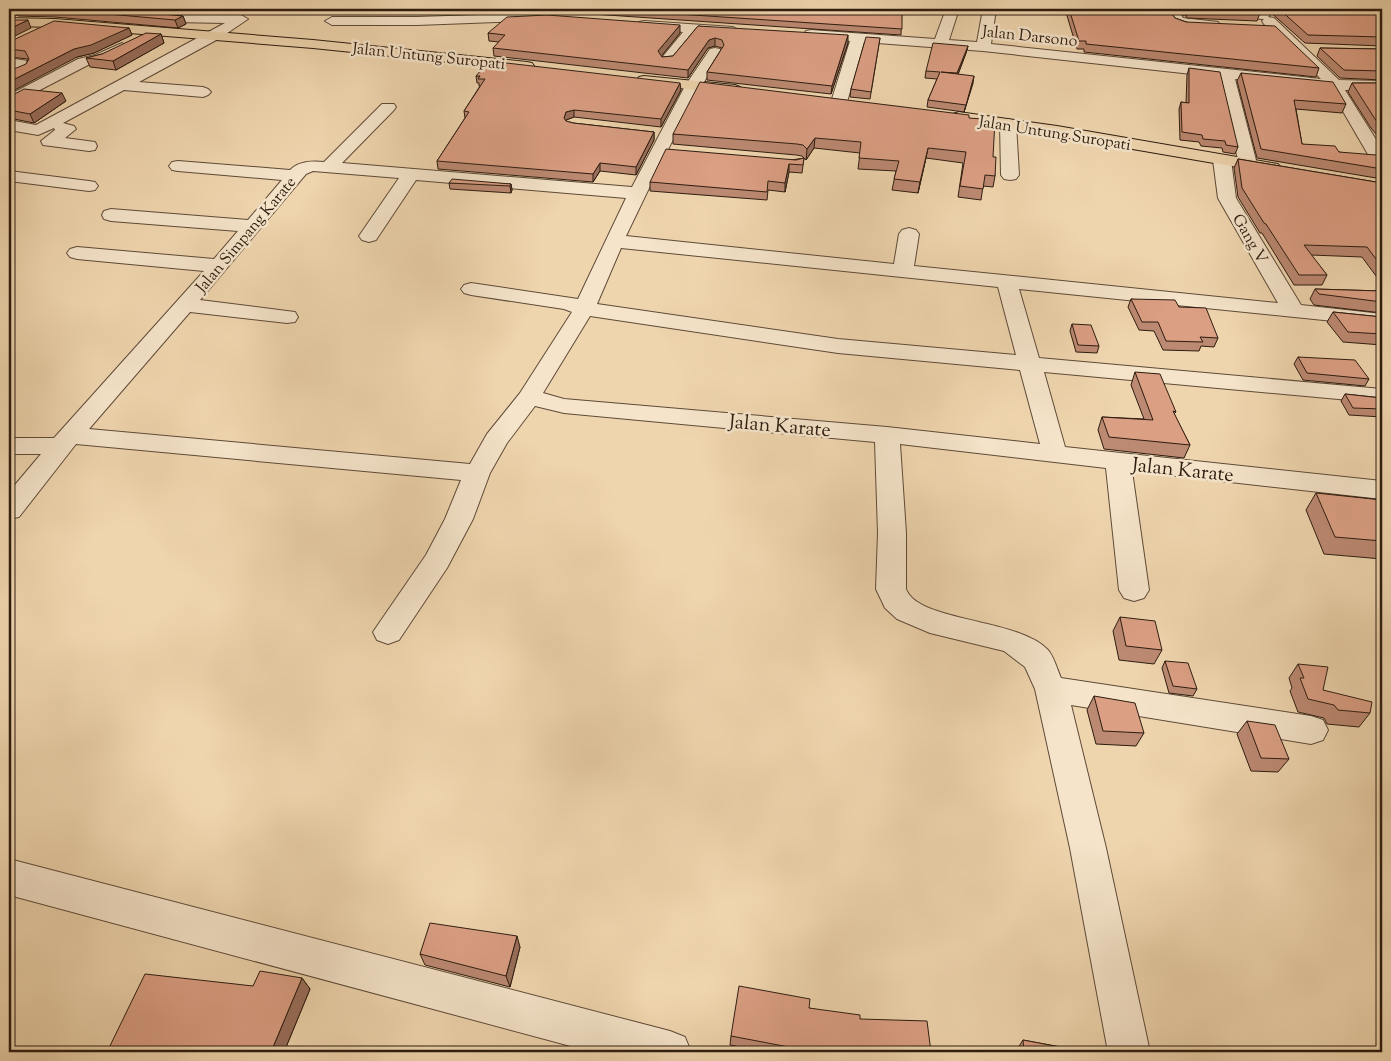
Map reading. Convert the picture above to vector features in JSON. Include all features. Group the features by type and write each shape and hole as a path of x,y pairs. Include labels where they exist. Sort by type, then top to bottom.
{"main road":[{"name":"Jalan Untung Suropati","path":"9,22 55,23 154,30 430,54 539,67"},
{"path":"628,78 751,92"},
{"path":"820,100 858,104"},
{"name":"Jalan Untung Suropati","path":"942,115 1008,124 1286,170"}],"street":[{"path":"9,16 20,9"},
{"path":"343,9 332,21 417,21 498,14 556,18"},
{"path":"417,21 429,9"},
{"path":"940,45 952,9"},
{"path":"983,47 990,9"},
{"path":"1277,28 1184,24 1179,22 1172,12 1260,12 1300,49 1335,85 1382,163"},
{"path":"9,125 38,130 215,36 241,19 173,18 151,15"},
{"path":"32,34 55,23"},
{"path":"633,24 693,29 738,36"},
{"path":"667,60 693,29"},
{"path":"9,101 84,62 100,58 154,30"},
{"name":"Jalan Darsono","path":"801,33 983,47 1335,85 1382,85"},
{"path":"839,102 858,38"},
{"path":"1300,49 1318,50"},
{"path":"388,632 437,562 459,519 477,473 496,440 528,397 584,309 637,193 658,139 715,52"},
{"path":"9,106 26,100 95,63 100,58"},
{"path":"9,62 23,64 24,68 9,76"},
{"path":"1226,74 1248,164"},
{"path":"123,85 203,92"},
{"path":"328,166 388,107"},
{"path":"1008,124 1010,176"},
{"path":"45,126 68,129 49,141 89,146"},
{"path":"658,139 678,152"},
{"name":"Gang V","path":"1222,160 1227,198 1294,312"},
{"path":"178,166 294,176"},
{"name":"Jalan Simpang Karate","path":"9,510 66,440 219,266 294,176 304,167 328,166 637,193"},
{"path":"369,236 411,174"},
{"path":"9,176 89,186"},
{"path":"111,215 251,226"},
{"path":"903,271 909,234"},
{"path":"614,241 1382,320"},
{"path":"77,253 219,266"},
{"path":"1007,282 1056,454"},
{"path":"471,289 568,303 584,309 838,346 1382,396"},
{"path":"184,305 287,317"},
{"name":"Jalan Karate","path":"528,397 564,406 887,435 1382,490"},
{"path":"887,435 892,533 891,589 895,600 908,612 941,625 979,632 1012,642 1037,659 1051,689 1088,848 1129,1052"},
{"path":"9,446 66,440 477,473"},
{"path":"1118,462 1134,590"},
{"path":"1051,689 1311,730"},
{"path":"9,877 670,1052"}],"building":[{"path":"52,9 141,9 143,12 183,16 175,20"},
{"path":"603,9 902,9 902,29"},
{"path":"1069,9 1168,9 1175,18 1186,22 1275,26 1319,68 1086,44 1086,41 1079,41"},
{"path":"1279,9 1382,9 1382,37 1308,35"},
{"path":"1188,10 1260,13 1189,11"},
{"path":"547,15 680,25 658,51 662,57 673,56 698,26 848,35 832,86 707,72 724,45 722,40 715,38 709,40 688,70 493,48 505,35 488,33 507,17"},
{"path":"9,20 28,20 9,29"},
{"path":"54,21 129,28 91,45 74,49 9,82 9,71 26,64 29,59 25,51 9,49 9,42"},
{"path":"146,33 161,34 113,61 86,58 102,54"},
{"path":"866,37 880,38 871,92 851,89"},
{"path":"933,43 968,46 957,73 941,72 974,76 966,105 928,100 940,72 926,71"},
{"path":"1320,48 1382,49 1382,71 1344,70"},
{"path":"489,61 680,83 661,119 574,110 566,112 564,118 566,121 573,123 654,132 636,167 600,163 593,174 437,161 469,112 464,111 485,79 478,79 480,76 476,76"},
{"path":"1189,68 1220,72 1238,147 1226,145 1225,141 1203,139 1202,135 1182,132 1181,102 1189,103"},
{"path":"1241,73 1333,82 1346,104 1294,100 1302,144 1335,146 1339,152 1376,155 1382,160 1382,169 1261,149"},
{"path":"700,82 969,115 969,118 995,120 993,157 996,157 995,176 985,175 983,189 960,186 966,152 928,148 920,182 894,179 899,161 859,158 861,142 815,138 807,149 803,145 797,144 673,134"},
{"path":"1352,83 1382,83 1382,127 1375,119"},
{"path":"24,89 62,93 30,114 9,110 9,97"},
{"path":"666,149 796,160 804,158 803,165 789,164 785,183 768,181 767,192 650,182"},
{"path":"1238,159 1382,183 1382,267 1367,247 1304,245 1327,275 1299,275 1242,188"},
{"path":"452,179 511,184 510,186 449,183"},
{"path":"1315,289 1382,291 1382,302 1319,294"},
{"path":"1131,299 1175,300 1179,307 1206,308 1218,338 1200,337 1203,342 1166,341 1158,322 1142,322"},
{"path":"1333,312 1382,317 1382,334 1348,332"},
{"path":"1072,324 1091,325 1099,346 1078,345"},
{"path":"1298,357 1355,360 1369,379 1307,373"},
{"path":"1135,372 1160,374 1176,412 1173,411 1190,445 1109,437 1102,417 1153,420"},
{"path":"1345,394 1382,398 1382,409 1353,408"},
{"path":"1316,493 1382,500 1382,541 1335,537"},
{"path":"1120,617 1155,621 1162,650 1126,646"},
{"path":"1165,661 1188,663 1197,689 1173,686"},
{"path":"1298,664 1328,667 1323,690 1372,702 1370,713 1338,710 1334,705 1308,699 1300,678 1304,678"},
{"path":"1094,696 1135,703 1144,733 1103,731"},
{"path":"1247,721 1275,725 1289,759 1261,758"},
{"path":"430,923 517,936 506,976 420,954"},
{"path":"260,971 302,978 271,1052 224,1052 193,1047 191,1052 107,1052 145,974 253,986"},
{"path":"739,986 810,999 809,1008 860,1015 860,1019 927,1021 931,1052 815,1052 731,1036"},
{"path":"1023,1040 1087,1052 1024,1052"}]}
